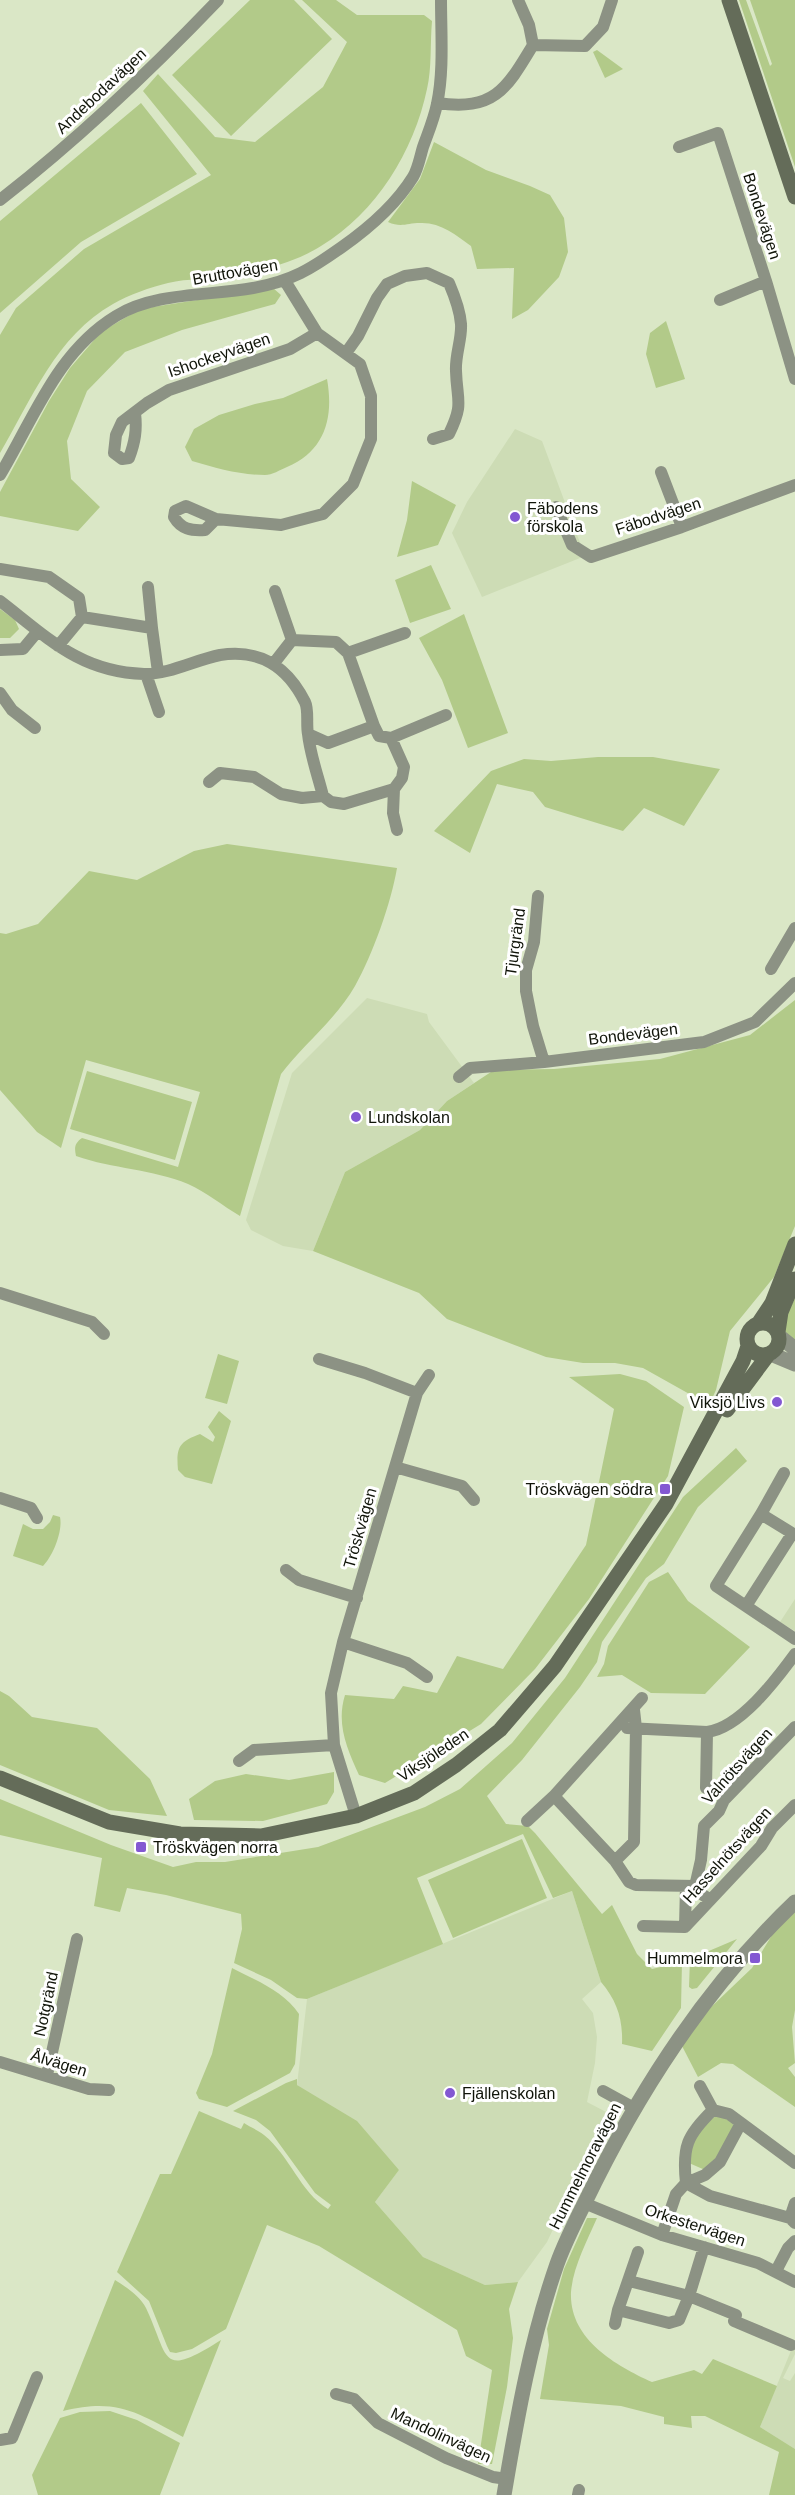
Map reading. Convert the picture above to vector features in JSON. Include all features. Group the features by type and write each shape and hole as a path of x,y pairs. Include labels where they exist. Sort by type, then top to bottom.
{"main road":[{"path":"729,0 795,197"},
{"path":"758,1324 772,1304 795,1244"},
{"path":"779,1334 770,1324 758,1324 753,1326 747,1335 748,1346 756,1354 770,1354 778,1347 781,1312 795,1280"},
{"name":"Viksjöleden","path":"688,1466 743,1361 748,1346"},
{"name":"Viksjöleden","path":"0,1778 109,1822 180,1834 261,1836 356,1816 414,1793 456,1765 500,1730 555,1666 597,1608 688,1466 758,1366 770,1354"}],"street":[{"name":"Andebodavägen","path":"0,200 34,174 114,104 218,0"},
{"name":"Bruttovägen","path":"0,475 53,378 83,341 100,327 118,315 139,306 285,281 309,271 374,225 414,176 437,103 440,76 441,0"},
{"path":"437,103 460,106 484,102 503,90 514,78 533,45 529,26 518,0"},
{"path":"533,45 585,46 603,27 612,0"},
{"name":"Bondevägen","path":"679,147 718,133 795,379"},
{"path":"346,353 358,336 376,298 387,284 405,276 427,273 449,284 459,308 461,326 457,346 456,372 459,414 449,434 432,439"},
{"path":"216,519 281,525 323,514 353,484 371,440 371,396 360,364 317,333 285,281"},
{"path":"720,300 766,281"},
{"name":"Ishockeyvägen","path":"135,414 147,403 169,390 290,349 317,333"},
{"path":"661,472 682,527"},
{"name":"Fäbodvägen","path":"556,507 572,545 591,557 682,527 795,485"},
{"path":"0,569 50,577 79,598 82,617 58,646"},
{"path":"148,587 152,628 152,673 159,712"},
{"path":"275,591 292,640"},
{"path":"0,602 72,656 88,663 123,671 152,673 220,655 247,653 274,663 306,704 308,734 323,796 331,802 344,804 394,789"},
{"path":"82,617 152,628"},
{"path":"0,650 23,649 38,631"},
{"path":"348,653 405,633"},
{"path":"292,640 336,642 348,653 379,736 391,738 446,716"},
{"path":"274,663 292,640"},
{"path":"0,693 12,710 35,728"},
{"path":"308,734 328,743 374,726"},
{"path":"391,738 404,766 402,778 394,789 393,813 397,830"},
{"path":"209,782 220,773 254,777 281,794 302,798 323,796"},
{"name":"Tjurgränd","path":"538,896 534,942 526,970 526,991 533,1026 544,1062"},
{"path":"771,969 795,928"},
{"name":"Bondevägen","path":"459,1077 470,1068 544,1062 704,1042 755,1022 795,984"},
{"path":"0,1293 92,1322 104,1334"},
{"path":"779,1334 795,1349"},
{"path":"770,1354 795,1364"},
{"path":"319,1359 365,1373 417,1393"},
{"name":"Tröskvägen","path":"356,1816 334,1745 331,1693 343,1642 417,1393 429,1375"},
{"path":"395,1467 462,1486 474,1500"},
{"path":"783,1473 761,1514 716,1586 795,1639"},
{"path":"0,1498 31,1508 38,1518"},
{"path":"746,1606 794,1534 761,1514"},
{"path":"286,1570 299,1580 357,1598"},
{"path":"343,1642 407,1663 427,1677"},
{"path":"617,1727 717,1731 733,1723 782,1672 795,1654"},
{"path":"527,1821 554,1796 634,1710 642,1698"},
{"path":"615,1861 633,1842 636,1728 634,1710"},
{"name":"Valnötsvägen","path":"691,1886 704,1826 719,1811 724,1800 795,1727"},
{"path":"706,1788 707,1732"},
{"path":"239,1761 254,1750 334,1745"},
{"path":"554,1796 615,1861 629,1882 636,1885 691,1886 709,1899"},
{"name":"Hasselnötsvägen","path":"685,1927 795,1805"},
{"path":"643,1926 685,1927 691,1886"},
{"name":"Hummelmoravägen","path":"504,2495 541,2319 557,2264 585,2203 634,2108 708,1999 760,1937 795,1902"},
{"name":"Notgränd","path":"48,2075 77,1939"},
{"name":"Ålvägen","path":"0,2063 48,2075 89,2089 110,2090"},
{"path":"700,2086 713,2110 729,2114 795,2163"},
{"path":"603,2091 634,2108"},
{"path":"686,2183 683,2158 689,2141 695,2129 713,2110"},
{"path":"662,2235 676,2194 686,2183 705,2175 720,2162 741,2123"},
{"path":"686,2183 710,2196 793,2220 795,2203"},
{"name":"Orkestervägen","path":"585,2203 662,2235 758,2263 795,2282"},
{"path":"776,2271 788,2248 795,2241"},
{"path":"618,2310 675,2323 679,2320 689,2296 704,2247"},
{"path":"615,2324 638,2252"},
{"path":"629,2282 689,2296 791,2345"},
{"path":"0,2440 12,2438 37,2377"},
{"name":"Mandolinvägen","path":"336,2394 354,2399 378,2423 446,2458 493,2477 507,2479"}],"shaded area":[{"name":"Fäbodens förskola","path":"515,429 542,441 585,556 482,597 452,533 467,502"},
{"name":"Lundskolan","path":"367,998 427,1014 429,1022 474,1083 447,1101 420,1130 345,1172 313,1251 283,1246 251,1230 246,1220 292,1073"},
{"path":"795,1599 795,1631 780,1622"},
{"name":"Fjällenskolan","path":"572,1891 601,1982 582,1999 593,2013 597,2037 595,2063 587,2102 608,2113 547,2242 518,2282 485,2285 423,2257 375,2202 399,2170 297,2085 307,1999"},
{"path":"792,2348 795,2349 795,2354 783,2378 790,2381 795,2373 795,2449 760,2427"}],"green space":[{"path":"250,0 294,0 332,39 231,136 172,75"},
{"path":"302,0 336,0 357,15 424,15 432,21 430,73 421,112 413,135 390,178 359,216 341,232 300,257 277,266 242,274 176,281 154,287 133,294 93,317 76,333 47,370 0,453 0,335 16,308 84,249 211,175 143,91 158,74 215,137 255,142 323,87 347,42"},
{"path":"739,0 746,0 770,66 772,64 750,0 795,0 795,167"},
{"path":"597,50 623,69 605,78 593,52"},
{"path":"141,103 197,174 81,242 0,313 0,221"},
{"path":"434,142 486,170 550,195 564,218 568,252 559,277 528,310 512,319 514,268 477,269 471,246 447,230 427,223 400,225 388,222 420,179"},
{"path":"273,288 281,295 275,304 182,330 125,352 87,391 67,441 71,479 100,507 78,531 0,516 0,492 49,401 70,368 101,332 140,309"},
{"path":"666,321 685,379 656,388 646,354 650,333"},
{"path":"327,379 329,407 324,432 310,452 300,460 265,475 219,469 192,461 185,447 194,429 219,415 283,398"},
{"path":"412,481 456,505 438,545 397,557 407,520"},
{"path":"431,565 451,609 410,623 395,580"},
{"path":"0,609 15,620 19,629 10,638 0,638"},
{"path":"464,614 508,733 468,748 442,680 419,638"},
{"path":"598,757 653,757 720,769 684,826 644,808 623,831 545,807 533,792 497,784 470,853 434,831 491,771 524,759 551,761"},
{"path":"227,844 397,868 380,928 355,986 339,1009 281,1074 240,1216 188,1184 161,1175 76,1156 76,1146 82,1138 178,1167 200,1092 86,1060 61,1148 37,1132 0,1090 0,933 6,934 38,924 89,871 137,880 194,851"},
{"path":"795,1000 795,1226 774,1277 730,1331 716,1390 709,1405 643,1368 615,1363 583,1363 546,1357 447,1319 419,1293 313,1251 345,1172 420,1130 447,1101 494,1070 554,1069 660,1059 750,1035"},
{"path":"87,1071 192,1102 175,1160 70,1129"},
{"path":"795,1298 795,1345 784,1331 785,1319"},
{"path":"218,1354 239,1361 227,1404 205,1398"},
{"path":"620,1374 646,1381 684,1407 668,1476 589,1599 535,1669 481,1724 385,1783 359,1775 347,1746 342,1726 345,1695 394,1699 403,1686 437,1693 457,1656 503,1669 586,1545 614,1409 569,1377"},
{"path":"219,1411 231,1421 212,1484 185,1477 178,1470 180,1446 200,1434 213,1442 215,1437 208,1427"},
{"path":"736,1448 747,1461 698,1507 664,1564 646,1578 602,1642 597,1662 580,1687 522,1760 487,1796 506,1824 528,1826 535,1833 602,1914 612,1905 637,1954 652,1969 682,1962 681,2008 652,2051 622,2044 618,2011 601,1982 572,1891 553,1898 523,1834 417,1878 443,1944 307,1999 297,1998 271,1980 234,1963 242,1929 241,1914 166,1895 127,1888 120,1912 94,1906 102,1858 0,1835 0,1799 111,1845 173,1867 196,1862 225,1862 318,1847 425,1807 460,1789 512,1743 565,1678 683,1497"},
{"path":"53,1515 60,1517 61,1523 54,1550 47,1562 43,1566 13,1556 23,1524 33,1529 43,1529"},
{"path":"668,1572 688,1601 750,1647 705,1694 651,1693 622,1675 597,1677 604,1664 608,1646 649,1582"},
{"path":"0,1691 32,1717 97,1728 150,1779 167,1816 109,1810 0,1765"},
{"path":"334,1772 334,1792 327,1804 263,1821 194,1820 189,1799 215,1781 246,1774 289,1780"},
{"path":"522,1839 547,1898 453,1938 428,1880"},
{"path":"795,1910 795,2010 792,2027 795,2063 788,2068 795,2077 795,2107 733,2064 721,2063 698,2077 682,2046 708,2010 752,1968 775,1930"},
{"path":"737,1939 697,1988 689,1987 690,1959"},
{"path":"232,1968 277,1993 299,2014 295,2064 290,2073 227,2107 199,2099 196,2093 212,2054"},
{"path":"297,2079 297,2085 357,2121 399,2170 375,2202 423,2257 485,2285 518,2282 509,2309 513,2338 507,2387 492,2464 478,2464 492,2370 466,2356 457,2330 319,2246 267,2225 226,2329 192,2349 176,2353 170,2352 149,2301 117,2272 160,2174 171,2174 199,2111 241,2129 244,2123 262,2133 281,2153 302,2184 318,2202 328,2209 331,2205 315,2193 270,2131 256,2120 233,2111"},
{"path":"721,2114 735,2126 723,2151 705,2170 689,2163 698,2134 708,2122"},
{"path":"587,2218 597,2218 577,2264 571,2292 572,2309 586,2337 623,2367 652,2382 694,2370 702,2374 713,2359 777,2386 760,2427 795,2449 795,2495 769,2495 779,2452 705,2416 691,2416 692,2428 664,2424 664,2417 621,2406 540,2399 549,2345 547,2329 564,2269"},
{"path":"115,2280 132,2292 146,2308 169,2358 186,2359 221,2340 183,2437 139,2414 126,2410 98,2406 63,2411"},
{"path":"110,2411 137,2420 180,2443 160,2495 38,2495 32,2475 60,2418 80,2412"}],"place":[{"name":"Fäbodens förskola","path":"515,517"},
{"name":"Lundskolan","path":"356,1117"},
{"name":"Viksjö Livs","path":"777,1402"},
{"name":"Tröskvägen södra","path":"665,1489"},
{"name":"Tröskvägen norra","path":"141,1847"},
{"name":"Hummelmora","path":"755,1958"},
{"name":"Fjällenskolan","path":"450,2093"}]}
